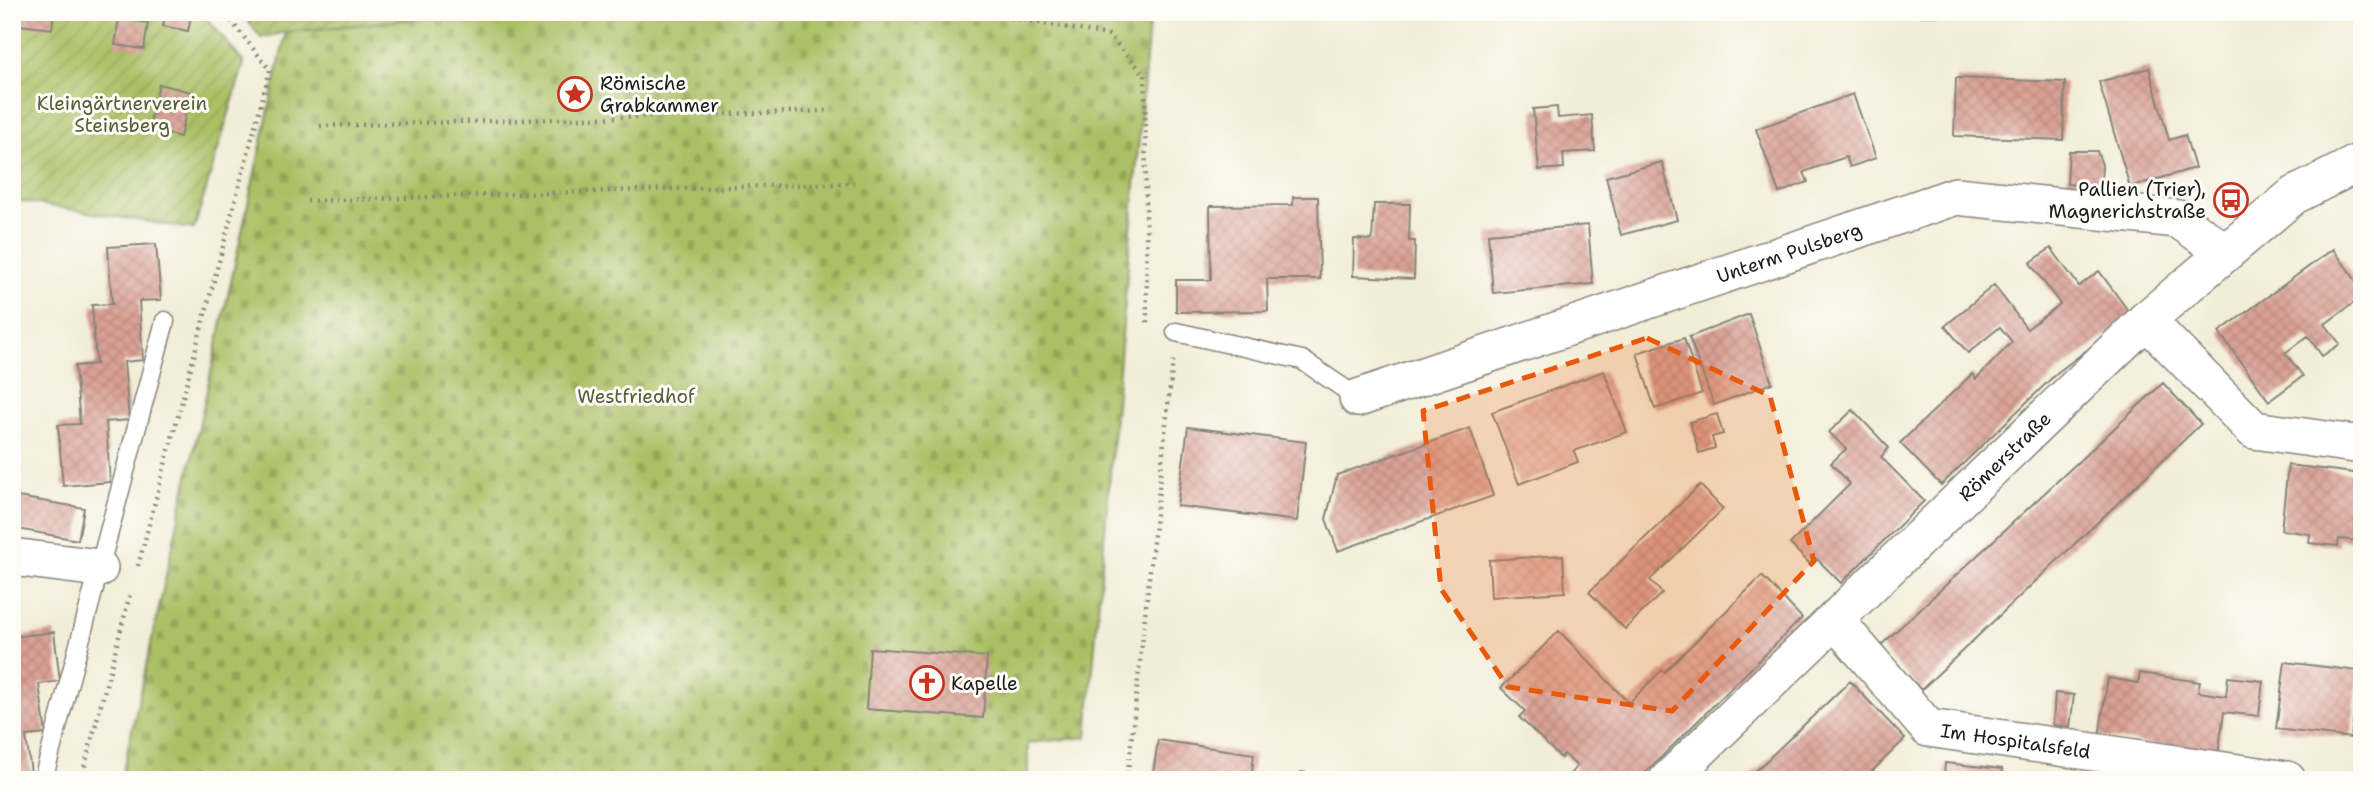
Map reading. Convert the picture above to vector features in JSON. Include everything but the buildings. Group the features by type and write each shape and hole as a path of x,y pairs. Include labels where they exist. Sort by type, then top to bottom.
{"street":[{"name":"Römerstraße","path":"1668,780 2146,320 2293,196 2362,161"},
{"name":"Unterm Pulsberg","path":"1358,398 1956,196 2178,219 2225,252"},
{"path":"2146,320 2254,430 2362,445"},
{"path":"12,556 99,568"},
{"name":"Im Hospitalsfeld","path":"1835,620 1928,728 2287,780"}],"lane":[{"path":"43,780 165,321"},
{"path":"1176,332 1303,360 1358,398"}],"path":[{"path":"136,573 270,69 224,12"},
{"path":"976,12 1109,35 1145,75 1147,324 1176,332 1127,780"},
{"path":"320,126 826,111"},
{"path":"307,201 854,183"},
{"path":"81,780 133,586"}],"highlighted area":[{"path":"1647,338 1770,396 1814,561 1672,711 1508,687 1441,589 1423,411"}],"green space":[{"name":"Kleingärtnerverein Steinsberg","path":"12,12 202,12 244,63 194,229 12,200"},
{"path":"241,12 480,12 286,32 261,38"},
{"name":"Westfriedhof","path":"480,12 1150,12 1087,737 1028,743 1028,780 121,780 286,32"}],"place":[{"name":"Römische Grabkammer","path":"575,94"},
{"name":"Pallien (Trier), Magnerichstraße","path":"2231,200"},
{"name":"Kapelle","path":"927,683"}]}
